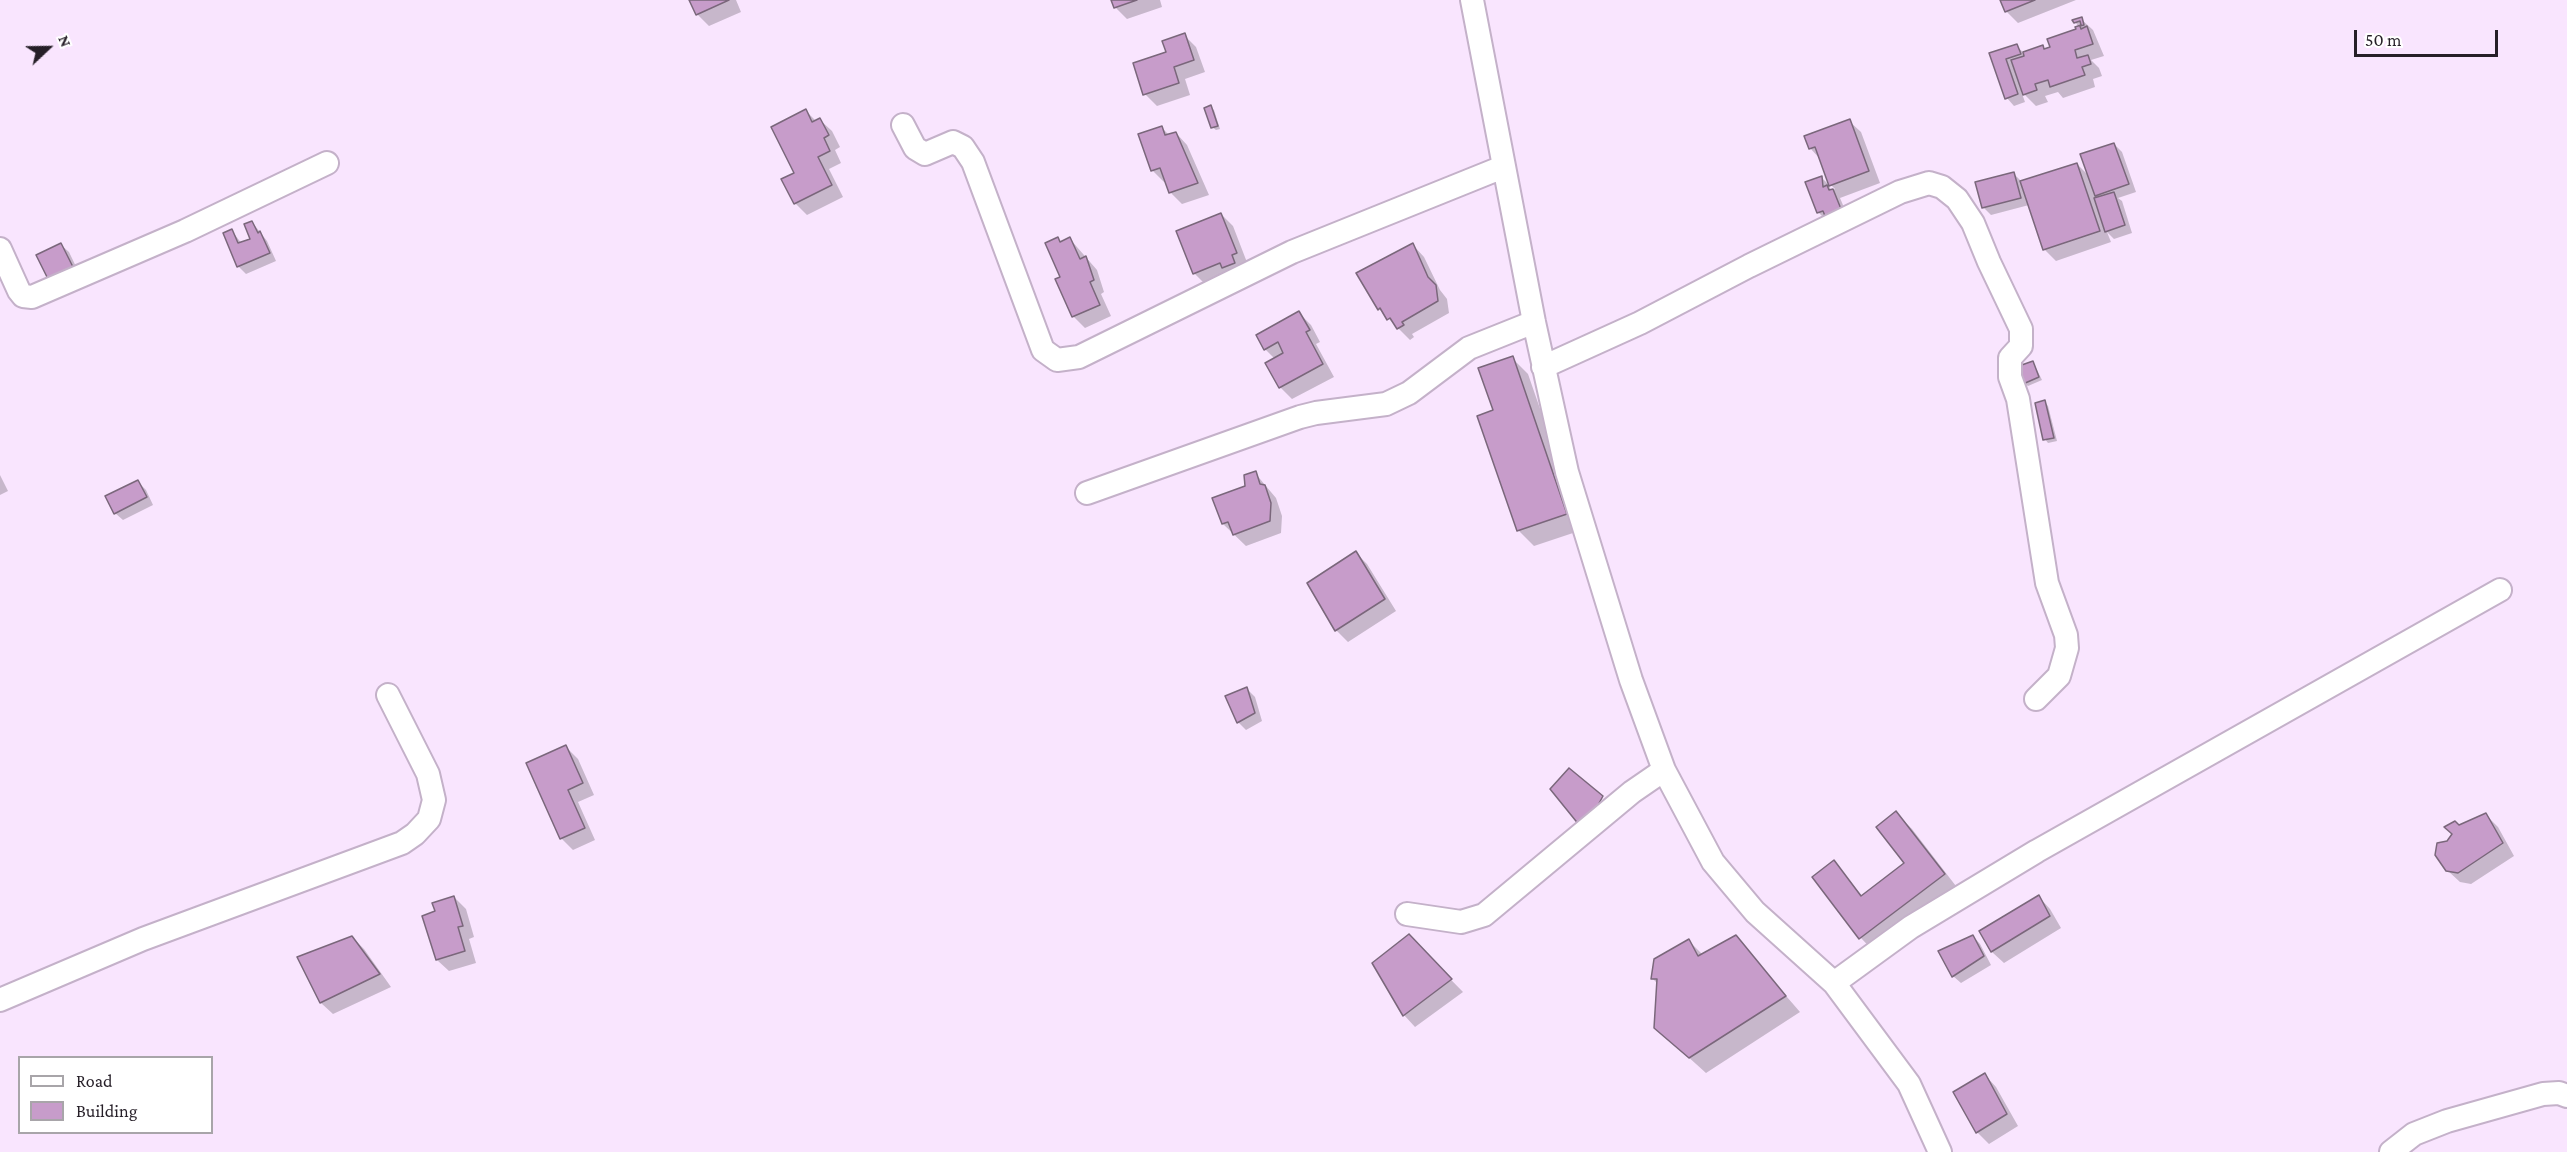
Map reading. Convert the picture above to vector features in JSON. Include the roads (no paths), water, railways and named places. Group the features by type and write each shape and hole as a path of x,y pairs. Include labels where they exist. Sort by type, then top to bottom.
{"street":[{"path":"1478,2 1503,167 1543,367 1568,472 1631,680 1664,770 1713,861 1755,912 1834,983 1909,1084 1940,1152"},
{"path":"903,125 915,148 925,154 953,142 963,147 973,162 1043,350 1057,360 1079,357 1292,252 1503,167"},
{"path":"0,249 19,291 23,296 32,297 185,231 327,163"},
{"path":"1543,367 1640,323 1749,266 1900,192 1929,183 1942,187 1957,199 1973,223 2021,329 2021,346 2010,358 2010,377 2018,399 2047,583 2066,635 2067,648 2065,662 2059,676 2036,699"},
{"path":"1087,493 1300,417 1386,404 1409,393 1469,348 1534,322"},
{"path":"1834,983 1911,927 2037,850 2500,590"},
{"path":"0,1000 143,939 402,843 415,834 429,819 434,800 428,774 388,695"},
{"path":"1407,914 1461,922 1484,915 1632,792 1664,770"},
{"path":"2391,1152 2414,1134 2446,1121 2543,1095 2559,1093 2567,1096"}]}
